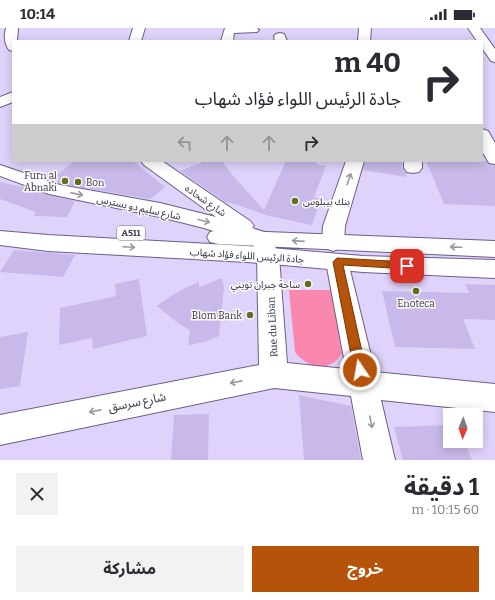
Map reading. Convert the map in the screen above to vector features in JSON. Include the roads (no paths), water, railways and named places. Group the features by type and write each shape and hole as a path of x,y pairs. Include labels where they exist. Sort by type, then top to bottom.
{"main road":[{"path":"136,40 139,28"},
{"path":"364,40 365,28"},
{"path":"474,28 482,40"},
{"path":"7,30 12,44"},
{"path":"227,40 229,30 253,30"},
{"path":"483,41 495,58"},
{"path":"483,134 495,135"},
{"path":"483,136 495,159"},
{"path":"0,170 12,162"},
{"name":"شارع شحاده","path":"151,162 180,182 257,247"},
{"path":"355,162 334,226 335,253 379,460"},
{"name":"شارع سليم دو بسترس","path":"0,170 56,190 160,210 209,222 257,247"},
{"path":"160,210 176,204 181,199 183,195 180,182"},
{"name":"جادة الرئيس اللواء فؤاد شهاب","path":"0,224 335,253 362,254 495,249"},
{"name":"جادة الرئيس اللواء فؤاد شهاب","path":"0,238 48,243 257,247"},
{"name":"Rue du Liban","path":"257,247 274,374"},
{"name":"جادة الرئيس اللواء فؤاد شهاب","path":"362,254 495,269"},
{"name":"شارع سرسق","path":"0,430 274,374 495,398"}],"place":[{"name":"Furn al Abnaki","path":"65,181"},
{"name":"Bon","path":"78,182"},
{"name":"بنك بيبلوس","path":"295,201"},
{"name":"ساحة جبران تويني","path":"308,284"},
{"name":"Enoteca","path":"416,291"},
{"name":"Blom Bank","path":"250,315"}]}
